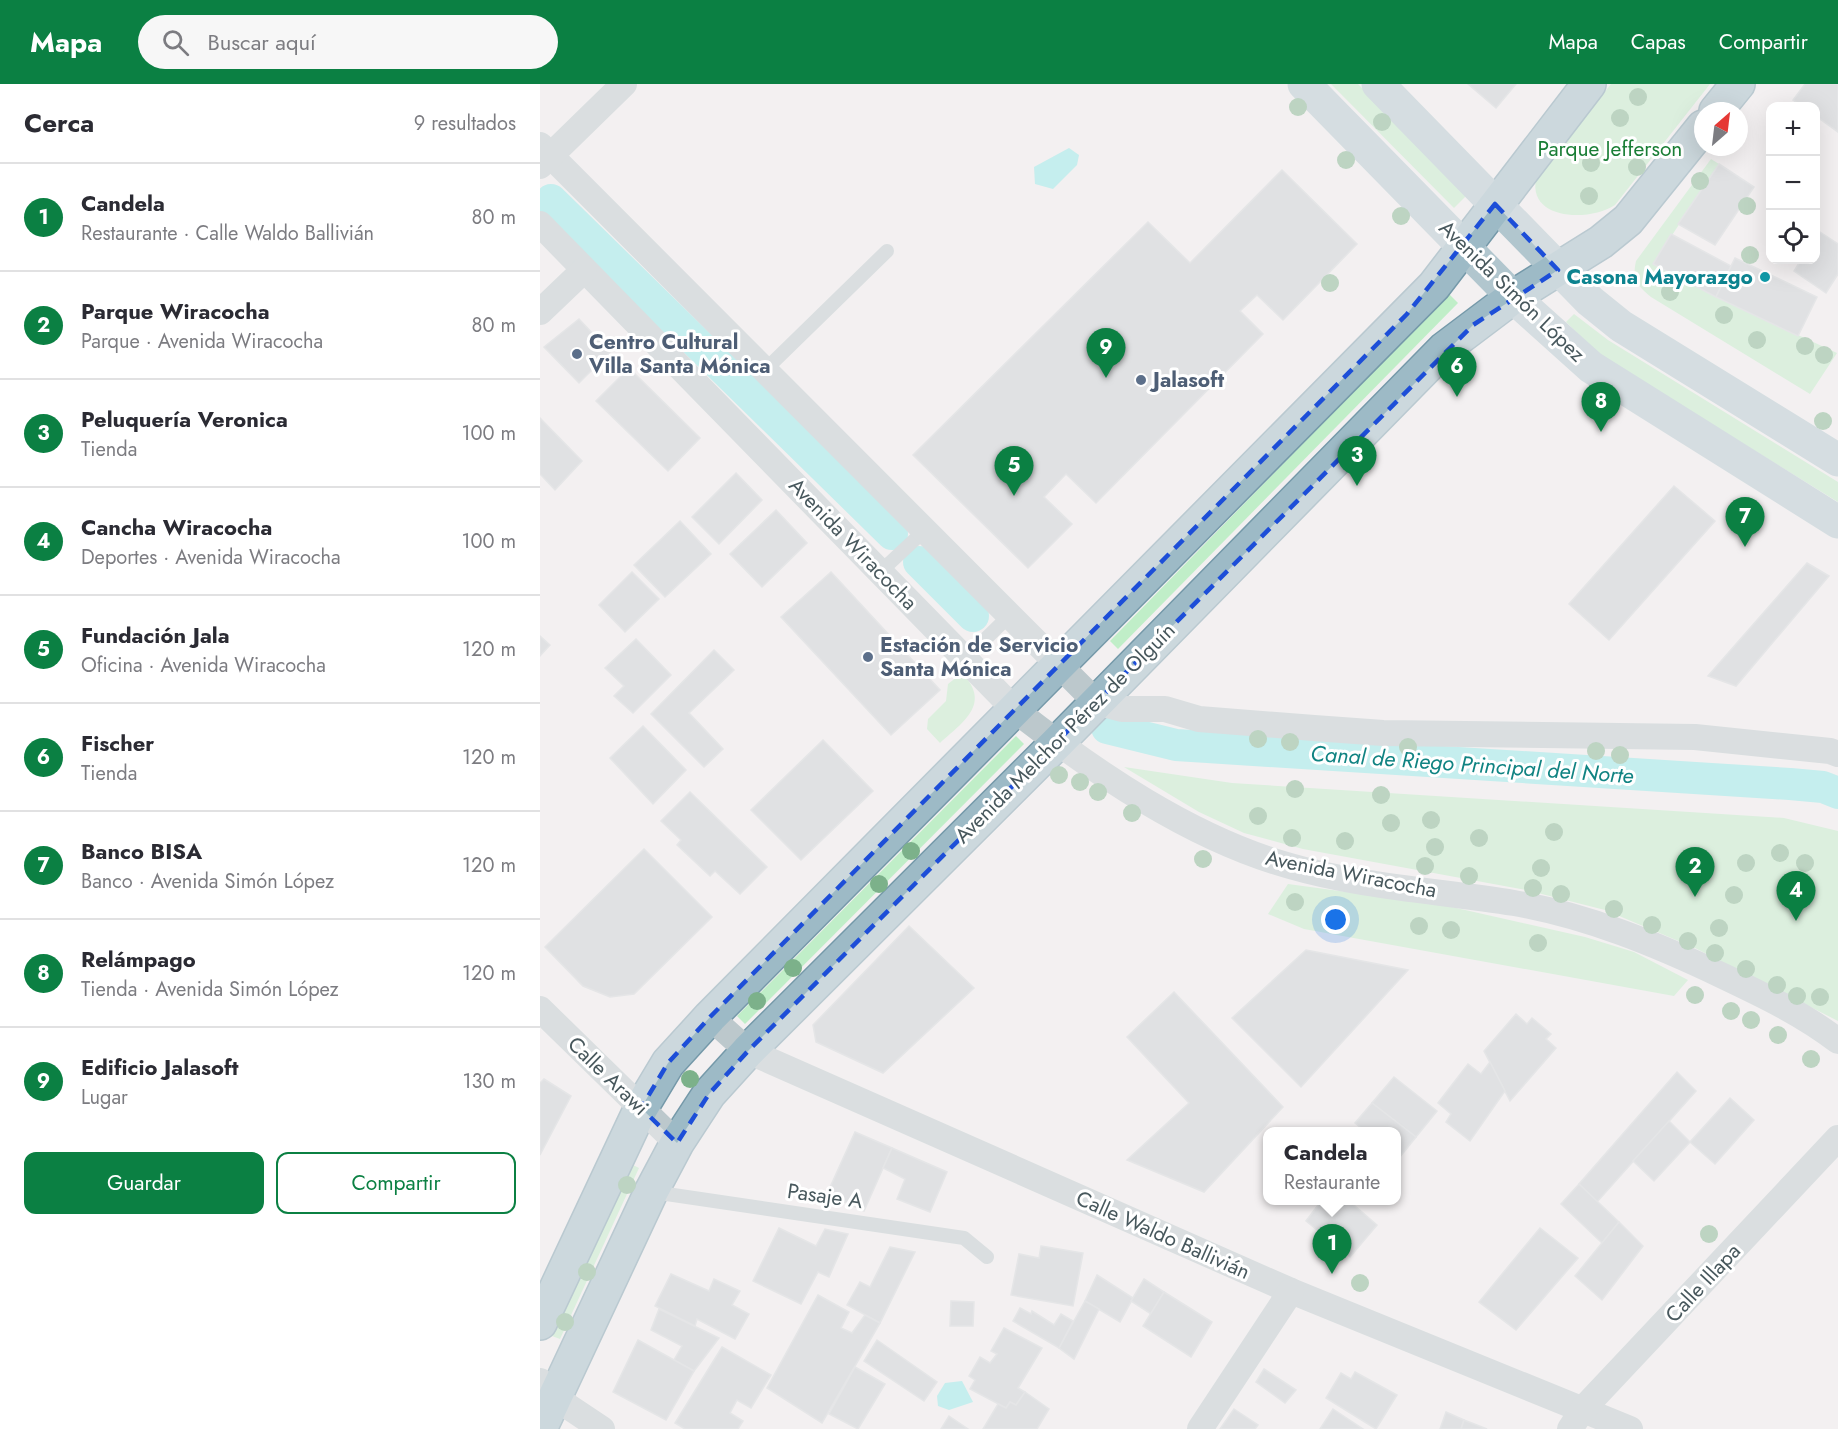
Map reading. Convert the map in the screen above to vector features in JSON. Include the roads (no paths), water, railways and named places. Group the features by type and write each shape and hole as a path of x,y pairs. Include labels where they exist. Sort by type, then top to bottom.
{"highway":[{"path":"540,1323 641,1108 668,1063 710,1017 1434,286 1463,245 1589,84"},
{"path":"1723,102 1738,84"},
{"name":"Avenida Melchor Pérez de Olguín","path":"540,1429 547,1389 676,1143 709,1094 748,1051 1057,743 1444,349 1513,297 1601,242 1628,220 1694,138"}],"main road":[{"name":"Avenida Simón López","path":"1304,84 1513,297 1591,367 1838,522"},
{"path":"1378,84 1590,301 1621,326 1838,460"}],"street":[{"path":"624,84 543,156 764,371 1057,666 1096,702 1122,709 1165,709 1199,718 1383,733 1695,737 1830,751 1838,754"},
{"name":"Avenida Wiracocha","path":"540,224 1015,710 1057,743 1193,828 1233,848 1291,867 1516,904 1607,926 1682,957 1781,1004 1838,1041"},
{"path":"540,312 584,270"},
{"name":"Calle Arawi","path":"540,1009 676,1143"},
{"name":"Calle Waldo Ballivián","path":"710,1017 748,1051 1577,1419 1630,1429"},
{"name":"Calle Illapa","path":"1577,1419 1838,1138"},
{"path":"1200,1429 1291,1291"},
{"path":"547,1389 602,1429"}],"lane":[{"path":"764,371 887,251"},
{"path":"880,572 924,531"},
{"path":"965,659 1008,617"},
{"name":"Pasaje A","path":"651,1192 964,1238 987,1257"}],"water":[{"path":"1069,148 1079,155 1077,165 1053,189 1035,184 1034,167"},
{"path":"962,1381 973,1402 949,1410 938,1406 937,1396 945,1383"}],"waterway":[{"name":"Canal de Riego Principal del Norte","path":"551,200 892,534"},
{"name":"Canal de Riego Principal del Norte","path":"919,562 973,616"},
{"name":"Canal de Riego Principal del Norte","path":"1107,728 1176,745 1790,784 1823,787 1838,793"}],"place":[{"name":"Casona Mayorazgo","path":"1765,277"},
{"name":"Centro Cultural Villa Santa Mónica","path":"577,354"},
{"name":"Edificio Jalasoft","path":"1106,378"},
{"name":"Jalasoft","path":"1141,380"},
{"name":"Fischer","path":"1457,397"},
{"name":"Relámpago","path":"1601,432"},
{"name":"Peluquería Veronica","path":"1357,486"},
{"name":"Fundación Jala","path":"1014,496"},
{"name":"Banco BISA","path":"1745,547"},
{"name":"Estación de Servicio Santa Mónica","path":"868,657"},
{"name":"Parque Wiracocha","path":"1695,897"},
{"name":"Cancha Wiracocha","path":"1796,921"},
{"name":"Candela","path":"1332,1274"}],"park label":[{"name":"Parque Jefferson","path":"1610,149"}]}
